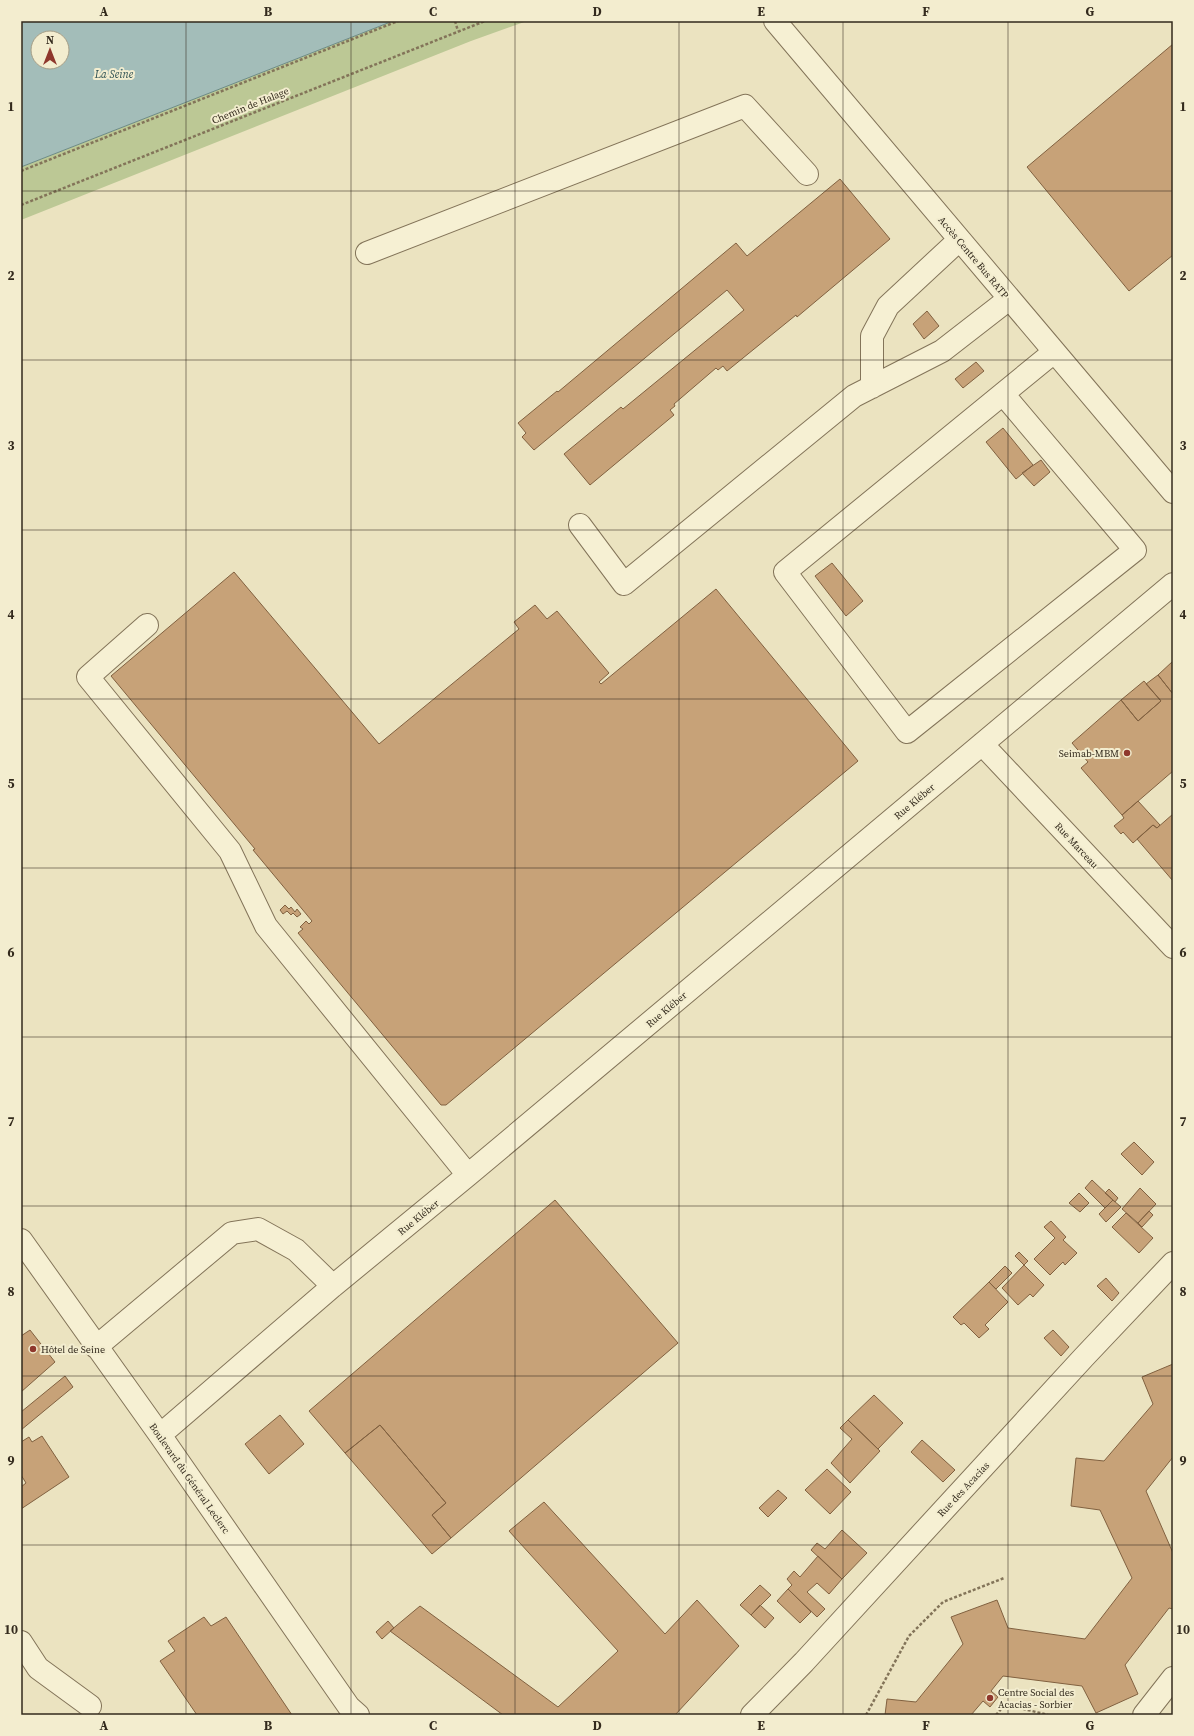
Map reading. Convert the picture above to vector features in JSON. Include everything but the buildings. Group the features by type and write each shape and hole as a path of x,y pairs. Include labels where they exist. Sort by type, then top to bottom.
{"street":[{"name":"Accès Centre Bus RATP","path":"775,21 1173,492"},
{"path":"367,253 745,106 807,174"},
{"path":"872,387 872,336 888,306 959,240"},
{"path":"580,525 624,584 854,396 942,351 1009,299"},
{"path":"1003,394 1135,550 907,732 785,572 1054,352"},
{"name":"Rue Kléber","path":"160,1435 333,1286 468,1175 1173,584"},
{"path":"147,625 88,677 230,851 266,926 468,1175"},
{"name":"Rue Marceau","path":"982,744 1173,947"},
{"path":"96,1347 232,1233 258,1229 296,1250 333,1286"},
{"name":"Boulevard du Général Leclerc","path":"21,1240 160,1435 345,1700 358,1715"},
{"name":"Rue des Acacias","path":"752,1715 804,1662 1084,1357 1173,1263"},
{"path":"21,1642 38,1668 90,1706"},
{"path":"1144,1715 1173,1678"}],"path":[{"path":"21,171 398,21"},
{"path":"455,21 458,31"},
{"name":"Chemin de Halage","path":"21,205 485,21"},
{"path":"866,1715 909,1636 943,1602 1004,1578"},
{"path":"996,1715 1000,1709 1016,1707 1048,1715"}],"green space":[{"path":"393,21 527,21 471,41 21,220 21,167"}],"water":[{"name":"La Seine","path":"21,21 393,21 21,167"}],"place":[{"name":"Seimab-MBM","path":"1127,753"},
{"name":"Hôtel de Seine","path":"33,1349"},
{"name":"Centre Social des Acacias - Sorbier","path":"990,1698"}]}
